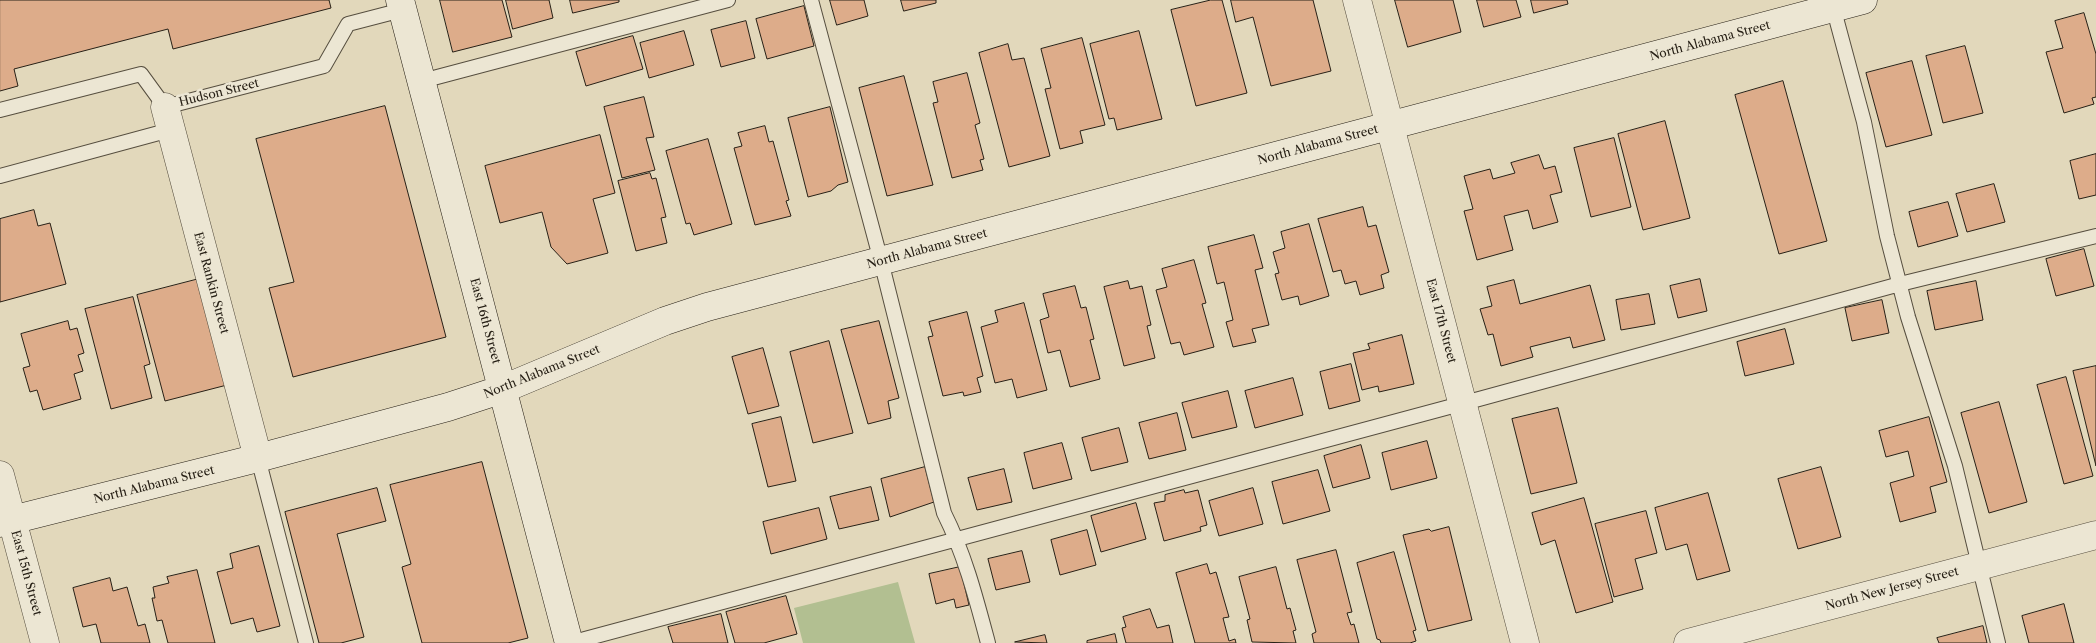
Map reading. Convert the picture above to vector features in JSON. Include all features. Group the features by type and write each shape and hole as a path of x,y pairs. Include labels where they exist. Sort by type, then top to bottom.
{"main road":[{"name":"East 17th Street","path":"1357,0 1525,643"},
{"name":"North Alabama Street","path":"6,522 448,408 503,388 665,321 707,307 1390,126 1832,4 1863,0"},
{"name":"East 16th Street","path":"401,5 569,643"},
{"name":"East Rankin Street","path":"167,118 258,458"},
{"name":"East 15th Street","path":"0,475 6,522 44,643"},
{"name":"North New Jersey Street","path":"1688,643 2096,535"}],"lane":[{"path":"422,81 728,0"},
{"path":"811,0 881,261 944,513 957,539 975,593 988,643"},
{"path":"1832,4 1864,122 1887,236 1908,317 1954,466 1998,643"},
{"name":"Hudson Street","path":"0,110 141,74 167,118 324,66 348,24 401,5"},
{"path":"0,176 167,118"},
{"path":"569,643 1900,284 2096,236"},
{"path":"258,458 306,643"}],"green space":[{"path":"898,582 915,643 803,643 794,608"}],"building":[{"path":"0,0 329,0 331,8 173,49 168,29 14,69 18,86 0,91"},
{"path":"440,0 502,0 512,37 453,52"},
{"path":"506,0 549,0 553,18 513,29"},
{"path":"570,0 619,0 619,2 573,13"},
{"path":"830,0 864,0 868,16 837,25"},
{"path":"901,0 936,0 936,3 904,11"},
{"path":"1211,0 1222,0 1247,93 1196,106 1171,10"},
{"path":"1231,0 1313,0 1331,71 1271,86 1253,17 1236,22"},
{"path":"1395,0 1453,0 1461,32 1408,47"},
{"path":"1477,0 1516,0 1521,17 1484,27"},
{"path":"1531,0 1567,0 1568,4 1534,13"},
{"path":"804,6 814,46 767,59 756,19"},
{"path":"2084,13 2096,54 2096,97 2092,98 2094,104 2064,113 2046,52 2063,48 2055,21"},
{"path":"746,21 755,58 721,67 711,30"},
{"path":"684,31 694,65 649,78 640,43"},
{"path":"1139,31 1162,119 1117,130 1114,118 1109,119 1090,44"},
{"path":"633,36 643,69 586,86 576,52"},
{"path":"1082,38 1105,125 1080,131 1083,143 1060,149 1045,89 1051,88 1041,49"},
{"path":"1008,44 1012,60 1024,58 1050,156 1009,167 979,53"},
{"path":"1965,46 1983,113 1943,123 1926,56"},
{"path":"1912,61 1932,135 1886,147 1866,73"},
{"path":"967,73 980,123 975,125 984,159 980,160 983,170 952,178 933,103 938,102 933,82"},
{"path":"904,76 933,185 887,196 859,88"},
{"path":"1783,81 1827,241 1779,254 1735,95"},
{"path":"644,97 654,137 646,138 655,170 622,178 604,107"},
{"path":"385,106 446,337 293,377 269,288 294,282 256,139"},
{"path":"830,107 848,182 838,185 831,191 808,197 788,118"},
{"path":"1665,121 1690,218 1643,230 1618,134"},
{"path":"765,126 769,142 773,141 789,200 786,201 791,216 755,225 734,148 742,146 738,133"},
{"path":"600,135 615,193 593,199 608,253 567,264 551,247 542,212 500,223 485,166"},
{"path":"1614,138 1631,207 1591,217 1574,148"},
{"path":"708,139 732,224 694,235 690,223 686,224 666,151"},
{"path":"2096,154 2096,195 2079,199 2070,161"},
{"path":"1539,155 1544,169 1555,166 1562,192 1550,195 1558,222 1533,229 1528,210 1504,216 1513,250 1477,260 1464,211 1473,209 1464,176 1490,169 1493,179 1515,173 1511,163"},
{"path":"650,173 652,179 656,178 666,217 661,218 667,243 636,251 618,181"},
{"path":"1994,184 2005,222 1967,232 1956,194"},
{"path":"1948,202 1958,236 1918,247 1909,212"},
{"path":"1363,207 1368,227 1376,225 1389,272 1381,275 1384,288 1360,295 1356,281 1345,284 1341,270 1333,272 1318,219"},
{"path":"34,210 38,226 50,223 66,284 0,302 0,219"},
{"path":"1309,224 1329,296 1300,305 1298,296 1282,300 1275,274 1279,273 1273,252 1285,248 1281,232"},
{"path":"1254,235 1263,268 1255,270 1269,325 1252,329 1256,342 1233,347 1226,322 1233,320 1224,282 1217,284 1208,247"},
{"path":"2084,249 2094,286 2056,296 2046,259"},
{"path":"1194,260 1206,303 1202,304 1214,347 1184,355 1180,342 1171,344 1156,290 1167,287 1162,269"},
{"path":"199,279 227,385 165,401 137,295"},
{"path":"1700,279 1707,311 1678,318 1670,286"},
{"path":"1514,280 1520,304 1590,285 1605,340 1573,348 1570,337 1530,347 1533,357 1501,366 1493,334 1488,335 1480,309 1492,306 1487,287"},
{"path":"1128,281 1130,289 1142,286 1151,325 1147,326 1155,358 1124,366 1104,287"},
{"path":"1976,281 1983,320 1935,330 1927,291"},
{"path":"1075,286 1081,308 1086,307 1094,339 1090,340 1100,379 1070,387 1060,350 1048,353 1040,320 1049,317 1043,294"},
{"path":"1649,294 1655,324 1621,330 1616,300"},
{"path":"133,297 150,364 144,366 152,398 111,409 85,309"},
{"path":"1882,300 1889,333 1852,341 1845,308"},
{"path":"1024,303 1047,390 1017,398 1012,379 995,383 981,327 998,322 995,311"},
{"path":"967,312 983,376 977,378 981,392 964,396 963,392 943,396 928,337 933,336 929,322"},
{"path":"68,321 70,330 77,328 84,353 78,355 83,371 74,374 81,399 43,410 37,390 30,392 23,368 30,366 21,334"},
{"path":"879,321 899,398 888,401 891,418 868,424 841,330"},
{"path":"1785,329 1794,364 1745,376 1737,342"},
{"path":"1402,335 1414,384 1379,392 1378,386 1362,390 1353,353 1370,349 1368,344"},
{"path":"829,341 853,433 813,443 790,352"},
{"path":"763,348 779,406 748,414 732,357"},
{"path":"1351,364 1360,401 1329,409 1320,372"},
{"path":"2096,366 2096,466 2073,371"},
{"path":"2066,377 2093,476 2064,484 2037,385"},
{"path":"1293,378 1303,415 1255,428 1245,391"},
{"path":"1228,391 1237,427 1192,438 1182,403"},
{"path":"1999,402 2027,502 1989,513 1961,413"},
{"path":"1558,408 1577,483 1531,494 1512,419"},
{"path":"1177,413 1186,450 1149,459 1139,423"},
{"path":"781,417 796,481 768,487 752,424"},
{"path":"1929,417 1947,482 1930,487 1936,512 1900,522 1890,483 1914,476 1908,451 1886,457 1879,431"},
{"path":"1119,428 1128,462 1091,471 1082,438"},
{"path":"1427,441 1437,478 1391,490 1382,453"},
{"path":"1062,443 1072,479 1033,489 1024,453"},
{"path":"1361,445 1370,478 1333,488 1324,456"},
{"path":"482,462 528,638 508,643 422,643 402,567 411,564 390,485"},
{"path":"925,467 934,502 890,517 881,479"},
{"path":"1821,467 1841,537 1798,549 1778,479"},
{"path":"1004,469 1012,502 977,510 968,478"},
{"path":"1318,470 1330,511 1283,524 1272,482"},
{"path":"871,487 879,520 839,529 830,497"},
{"path":"377,488 386,521 337,534 364,637 341,643 319,643 285,512"},
{"path":"1253,488 1263,524 1219,536 1209,501"},
{"path":"1184,490 1185,493 1198,490 1207,525 1200,527 1201,531 1164,541 1154,503 1165,501 1165,495"},
{"path":"1708,493 1730,571 1697,580 1687,544 1666,550 1655,508"},
{"path":"1584,498 1613,602 1576,613 1555,540 1541,545 1532,513"},
{"path":"1136,503 1146,539 1101,552 1091,516"},
{"path":"819,508 827,539 771,554 763,522"},
{"path":"1646,511 1657,553 1635,559 1643,589 1614,597 1595,524"},
{"path":"1449,527 1472,620 1428,631 1403,535"},
{"path":"1087,530 1096,565 1060,575 1051,540"},
{"path":"259,546 280,626 257,632 253,618 231,624 217,572 233,568 230,554"},
{"path":"1336,550 1352,612 1347,613 1351,625 1354,624 1359,643 1314,643 1312,634 1316,632 1297,560"},
{"path":"1022,551 1030,582 996,590 988,559"},
{"path":"1394,552 1416,630 1413,631 1416,641 1410,643 1381,643 1377,639 1357,563"},
{"path":"1207,564 1210,574 1216,572 1229,617 1223,618 1229,641 1235,639 1236,643 1195,643 1176,573"},
{"path":"960,567 969,605 956,608 954,599 936,604 929,574"},
{"path":"1276,567 1287,609 1290,608 1296,630 1293,631 1296,643 1252,642 1247,620 1250,619 1239,577"},
{"path":"197,570 215,643 168,643 162,620 157,621 152,598 155,598 153,587 169,583 167,577"},
{"path":"110,578 113,591 127,587 138,626 145,624 150,643 101,643 96,624 83,627 73,588"},
{"path":"786,596 797,634 764,643 735,643 726,612"},
{"path":"2064,604 2074,643 2029,643 2022,616"},
{"path":"1150,609 1157,628 1169,625 1173,643 1126,643 1122,628 1126,627 1123,617"},
{"path":"721,614 728,643 673,643 668,627"},
{"path":"1983,626 1987,643 1939,643 1937,638"},
{"path":"1115,634 1117,643 1087,643 1087,641"},
{"path":"1045,635 1047,643 1015,642"}]}
